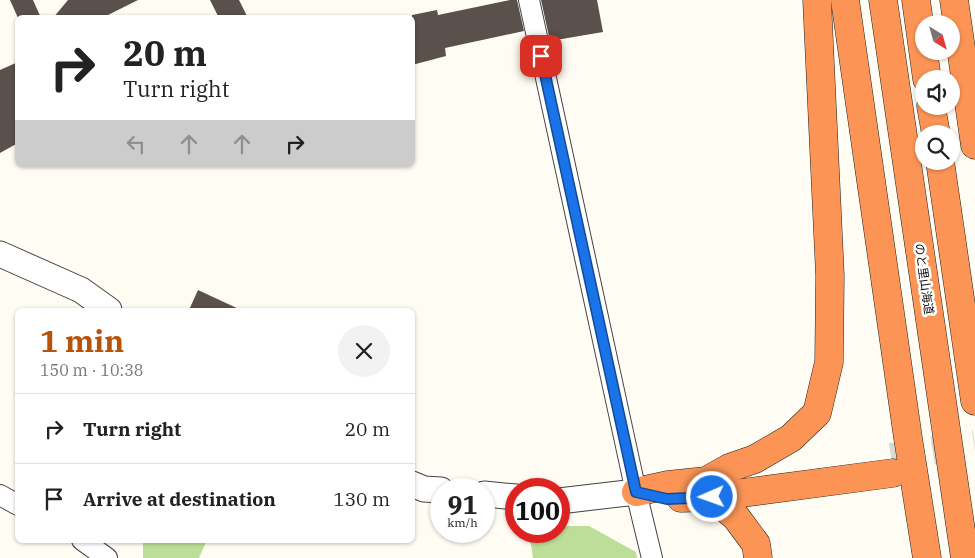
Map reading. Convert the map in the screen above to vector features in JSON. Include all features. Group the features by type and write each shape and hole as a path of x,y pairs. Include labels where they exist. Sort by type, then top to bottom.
{"highway":[{"path":"709,489 729,468 755,459 791,438 817,413 829,362 830,276 817,0"},
{"path":"845,0 927,558"},
{"name":"のと里山海道","path":"883,0 965,558"},
{"path":"916,0 926,70"},
{"path":"954,0 975,144"},
{"path":"941,170 975,401"},
{"path":"636,492 667,499 709,489 892,465"},
{"path":"709,489 736,517 756,544 758,558"}],"street":[{"path":"529,0 652,558"},
{"path":"0,254 81,290 105,308"},
{"path":"415,485 430,489"},
{"path":"570,499 636,492"},
{"path":"0,495 15,502"},
{"path":"86,543 107,558"}],"green space":[{"path":"570,526 589,526 636,552 637,558 533,558 531,543 570,543"},
{"path":"143,543 206,543 199,558 143,558"}],"building":[{"path":"10,0 33,0 40,15 17,15"},
{"path":"68,0 138,0 108,15 56,15"},
{"path":"210,0 239,0 246,15 218,15"},
{"path":"517,0 524,31 445,48 446,56 415,64 415,15 412,15 437,10 438,15"},
{"path":"541,0 597,0 603,32 550,41"},
{"path":"15,63 15,145 0,153 0,70"},
{"path":"198,290 237,308 190,308"}],"tunnel":[{"path":"891,457 975,444"}],"route":[{"path":"541,56 636,492 667,499 712,497"}]}
